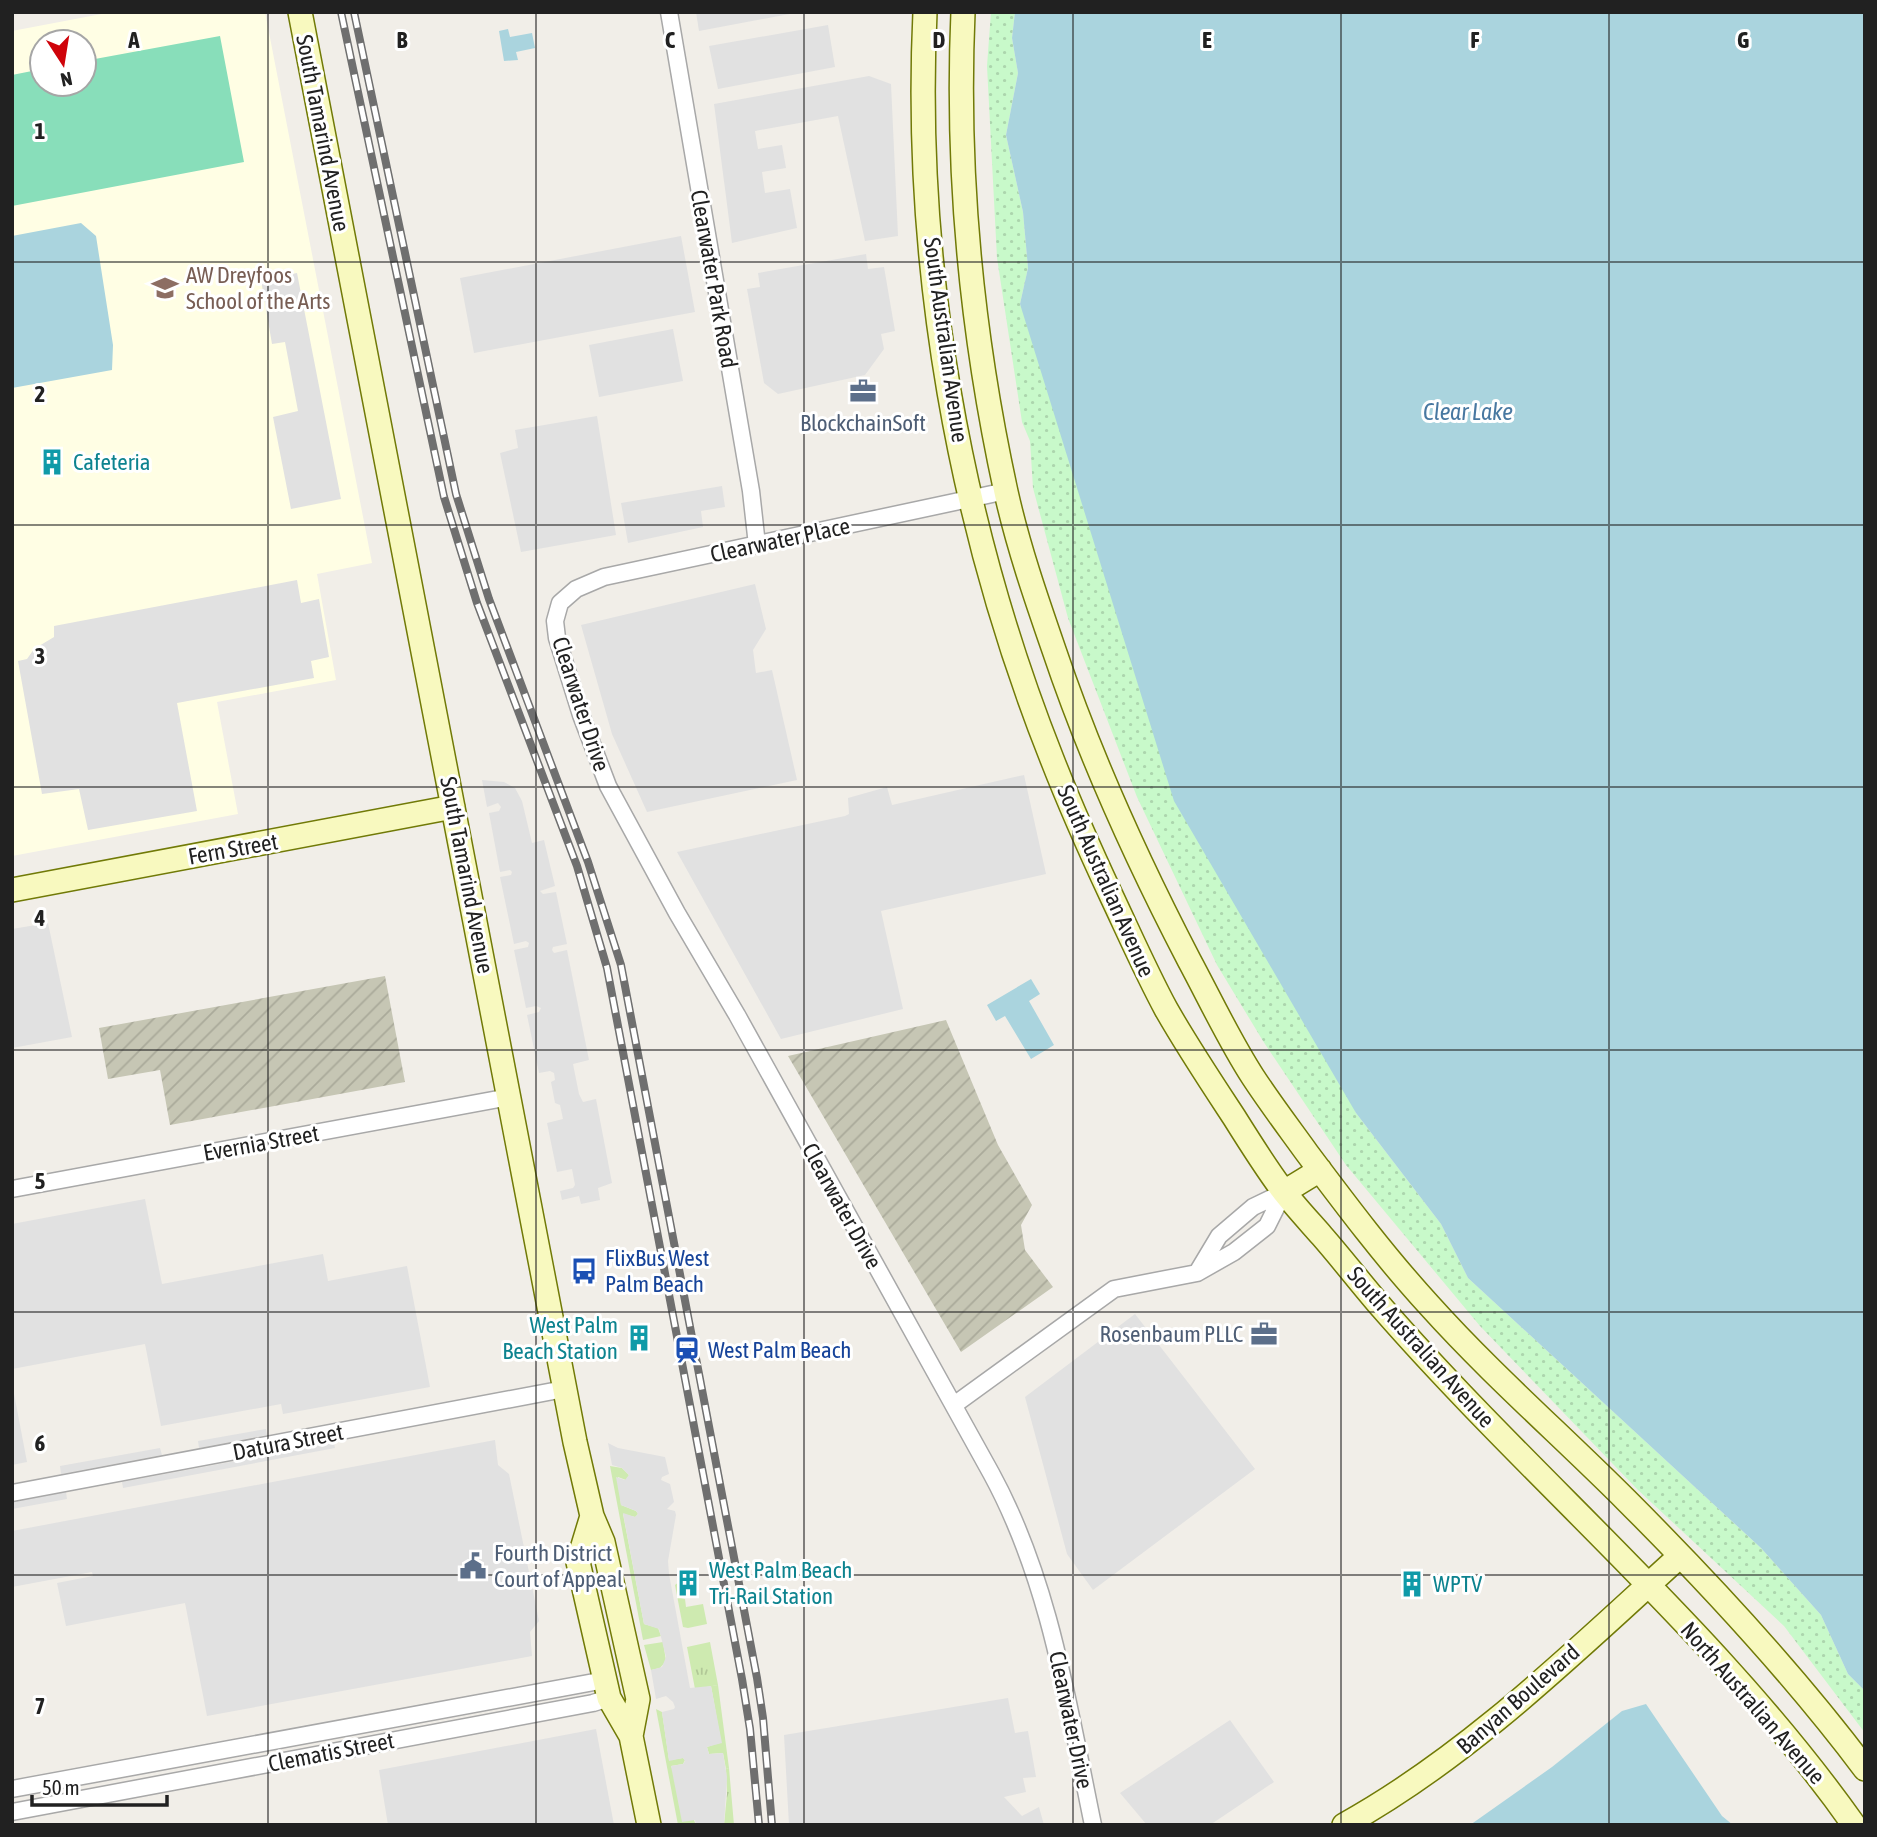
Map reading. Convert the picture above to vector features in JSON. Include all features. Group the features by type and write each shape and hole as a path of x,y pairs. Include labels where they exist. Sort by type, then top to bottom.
{"main road":[{"name":"South Tamarind Avenue","path":"300,12 564,1389 592,1516 603,1542 638,1699 631,1736"},
{"name":"South Australian Avenue","path":"925,12 924,127 928,216 950,393 971,498 1000,609 1028,694 1085,839 1135,948 1169,1014 1284,1192 1442,1374 1648,1585"},
{"name":"South Australian Avenue","path":"964,12 962,134 967,223 987,387 1006,491 1016,531 1071,701 1130,841 1170,924 1252,1076 1375,1244 1430,1307 1680,1556"},
{"name":"Fern Street","path":"12,890 453,807"},
{"path":"1284,1192 1320,1171"},
{"path":"592,1516 578,1562 607,1689 631,1736 649,1825"},
{"name":"Banyan Boulevard","path":"1344,1825 1445,1762 1680,1556"},
{"name":"North Australian Avenue","path":"1680,1556 1770,1652 1865,1769"},
{"name":"North Australian Avenue","path":"1648,1585 1745,1687 1797,1749 1854,1825"},
{"path":"592,1623 620,1671 633,1681"}],"street":[{"name":"Clearwater Park Road","path":"669,12 750,484 757,545"},
{"name":"Clearwater Place","path":"560,603 576,589 604,578 1006,491"},
{"name":"Clearwater Drive","path":"560,603 555,621 557,638 581,715 608,786 677,914 737,1015 954,1405 1019,1531 1052,1632 1093,1825"},
{"name":"Evernia Street","path":"12,1189 509,1097"},
{"path":"1197,1273 1219,1236 1253,1207 1284,1192"},
{"path":"954,1405 1114,1289 1197,1273 1234,1252 1267,1226 1284,1192"},
{"name":"Datura Street","path":"12,1493 564,1389"},
{"name":"Clematis Street","path":"12,1789 607,1689"},
{"name":"Clematis Street","path":"12,1812 593,1703 607,1689"}],"shaded area":[{"name":"AW Dreyfoos School of the Arts","path":"112,12 265,12 372,563 317,574 336,680 217,702 238,814 12,856 12,31"},
{"path":"696,12 800,12 699,31"},
{"path":"828,25 835,67 718,89 709,46"},
{"path":"869,76 891,84 898,236 865,241 838,116 755,131 758,149 782,145 786,168 762,172 765,193 790,189 797,228 732,243 714,104"},
{"path":"681,236 695,312 474,353 460,278"},
{"path":"866,254 868,269 884,267 895,331 881,334 884,349 865,375 778,394 764,383 747,289 760,287 758,273"},
{"path":"297,273 341,499 291,509 273,417 298,411 285,342 272,344 261,280"},
{"path":"673,329 683,381 599,397 589,345"},
{"path":"597,416 616,535 521,552 500,453 518,448 515,430"},
{"path":"722,486 725,507 701,511 703,527 628,543 621,503"},
{"path":"297,580 301,603 319,599 329,657 311,661 314,678 177,703 197,811 88,830 79,789 42,794 18,661 27,659 34,649 54,637 54,626"},
{"path":"755,584 766,629 753,650 756,673 772,670 797,780 647,812 612,734 581,625"},
{"path":"1024,775 1046,874 881,911 903,1009 781,1039 677,852 845,816 849,814 848,798 887,787 892,805"},
{"path":"482,780 504,782 515,788 522,801 532,843 544,840 555,886 540,891 543,894 556,892 567,944 553,947 552,950 554,953 567,950 589,1060 573,1064 583,1102 596,1099 612,1183 598,1188 600,1200 581,1204 579,1196 562,1200 560,1191 575,1185 572,1169 557,1172 547,1123 563,1119 560,1105 555,1103 551,1082 555,1080 554,1073 539,1073 527,1015 539,1012 541,1008 526,1008 514,950 528,947 529,943 526,941 514,944 500,877 511,875 512,872 500,872 489,813 499,811 501,807 498,803 487,807"},
{"path":"48,923 72,1037 12,1048 12,929"},
{"path":"385,976 405,1082 170,1125 160,1070 108,1079 99,1028"},
{"path":"946,1020 998,1145 1032,1205 1021,1225 1025,1250 1053,1287 961,1352 788,1056"},
{"path":"145,1199 162,1284 323,1254 328,1281 407,1266 430,1387 283,1414 281,1404 161,1426 145,1344 12,1369 12,1224"},
{"path":"1135,1314 1255,1469 1093,1590 1067,1554 1025,1397"},
{"path":"12,1383 27,1462 12,1465"},
{"path":"266,1429 267,1435 199,1448 198,1441"},
{"path":"495,1440 498,1465 509,1474 539,1621 530,1632 532,1656 207,1716 185,1603 66,1626 57,1583 93,1576 92,1572 12,1587 12,1531"},
{"path":"334,1443 335,1448 123,1488 122,1482"},
{"path":"608,1443 618,1448 665,1457 669,1474 661,1480 670,1484 674,1502 667,1509 675,1511 676,1515 668,1561 669,1574 690,1688 711,1686 722,1743 707,1747 709,1754 723,1753 727,1777 724,1825 696,1825 695,1820 682,1822 671,1766 683,1764 685,1761 683,1758 669,1761 662,1712 675,1707 666,1696 656,1699 651,1670 662,1667 666,1657 659,1629 644,1624 623,1513 635,1517 638,1514 621,1505 616,1477 625,1480 629,1475 622,1468 612,1465"},
{"path":"160,1448 162,1455 61,1474 60,1466"},
{"path":"66,1492 67,1499 12,1509 12,1502"},
{"path":"1008,1698 1015,1733 1028,1731 1036,1777 1023,1778 1026,1792 1004,1797 1022,1816 1039,1807 1044,1825 789,1825 784,1735"},
{"path":"1230,1720 1274,1782 1210,1825 1147,1825 1120,1793"},
{"path":"596,1729 614,1825 388,1825 379,1770"}],"green space":[{"path":"991,12 1015,12 1012,38 1018,73 1006,135 1023,212 1028,268 1020,304 1356,1113 1441,1224 1468,1278 1761,1548 1821,1615 1848,1674 1865,1691 1865,1733 1784,1626 1638,1490 1480,1326 1346,1165 1263,1041 1217,965 1137,797 1068,618 1033,488 1030,441 1022,422 997,258 987,66"},
{"path":"220,36 244,162 12,206 12,75 28,72 28,98 98,98 98,58"},
{"path":"610,1466 622,1468 629,1475 626,1480 618,1477 621,1505 638,1514 635,1517 623,1514 644,1624 658,1628 661,1636 643,1640"},
{"path":"679,1582 681,1598 685,1599 686,1607 703,1604 707,1624 683,1627 675,1585"},
{"path":"663,1642 666,1661 660,1668 651,1670 644,1645"},
{"path":"710,1642 718,1685 695,1689 687,1647"},
{"path":"718,1685 729,1768 726,1769 723,1753 709,1754 707,1747 721,1742 711,1686"},
{"path":"656,1709 662,1712 669,1760 685,1760 683,1764 671,1766 696,1825 678,1825"},
{"path":"729,1768 734,1825 724,1825 726,1769"}],"water":[{"name":"Clear Lake","path":"1015,12 1865,12 1865,1691 1848,1674 1821,1615 1761,1548 1468,1278 1441,1224 1356,1113 1174,801 1020,304 1028,268 1023,212 1006,135 1018,73 1012,38"},
{"path":"508,29 510,37 532,33 535,48 516,52 518,60 504,61 499,31"},
{"path":"81,223 96,236 113,345 112,370 12,388 12,236"},
{"path":"1031,979 1040,994 1029,1001 1054,1045 1031,1059 1005,1016 996,1021 987,1005"},
{"path":"1646,1704 1722,1816 1733,1825 1470,1825 1552,1767 1622,1711"}],"railway":[{"path":"341,12 444,497 477,603 577,866 607,968 742,1679 750,1729 759,1825"},
{"path":"354,12 456,494 489,599 588,862 621,965 757,1678 772,1825"}],"place":[{"name":"AW Dreyfoos School of the Arts","path":"165,288"},
{"name":"BlockchainSoft","path":"863,391"},
{"name":"Cafeteria","path":"52,462"},
{"name":"FlixBus West Palm Beach","path":"584,1271"},
{"name":"Rosenbaum PLLC","path":"1264,1334"},
{"name":"West Palm Beach Station","path":"639,1338"},
{"name":"West Palm Beach","path":"687,1350"},
{"name":"Fourth District Court of Appeal","path":"473,1566"},
{"name":"West Palm Beach Tri-Rail Station","path":"688,1583"},
{"name":"WPTV","path":"1412,1584"}]}
